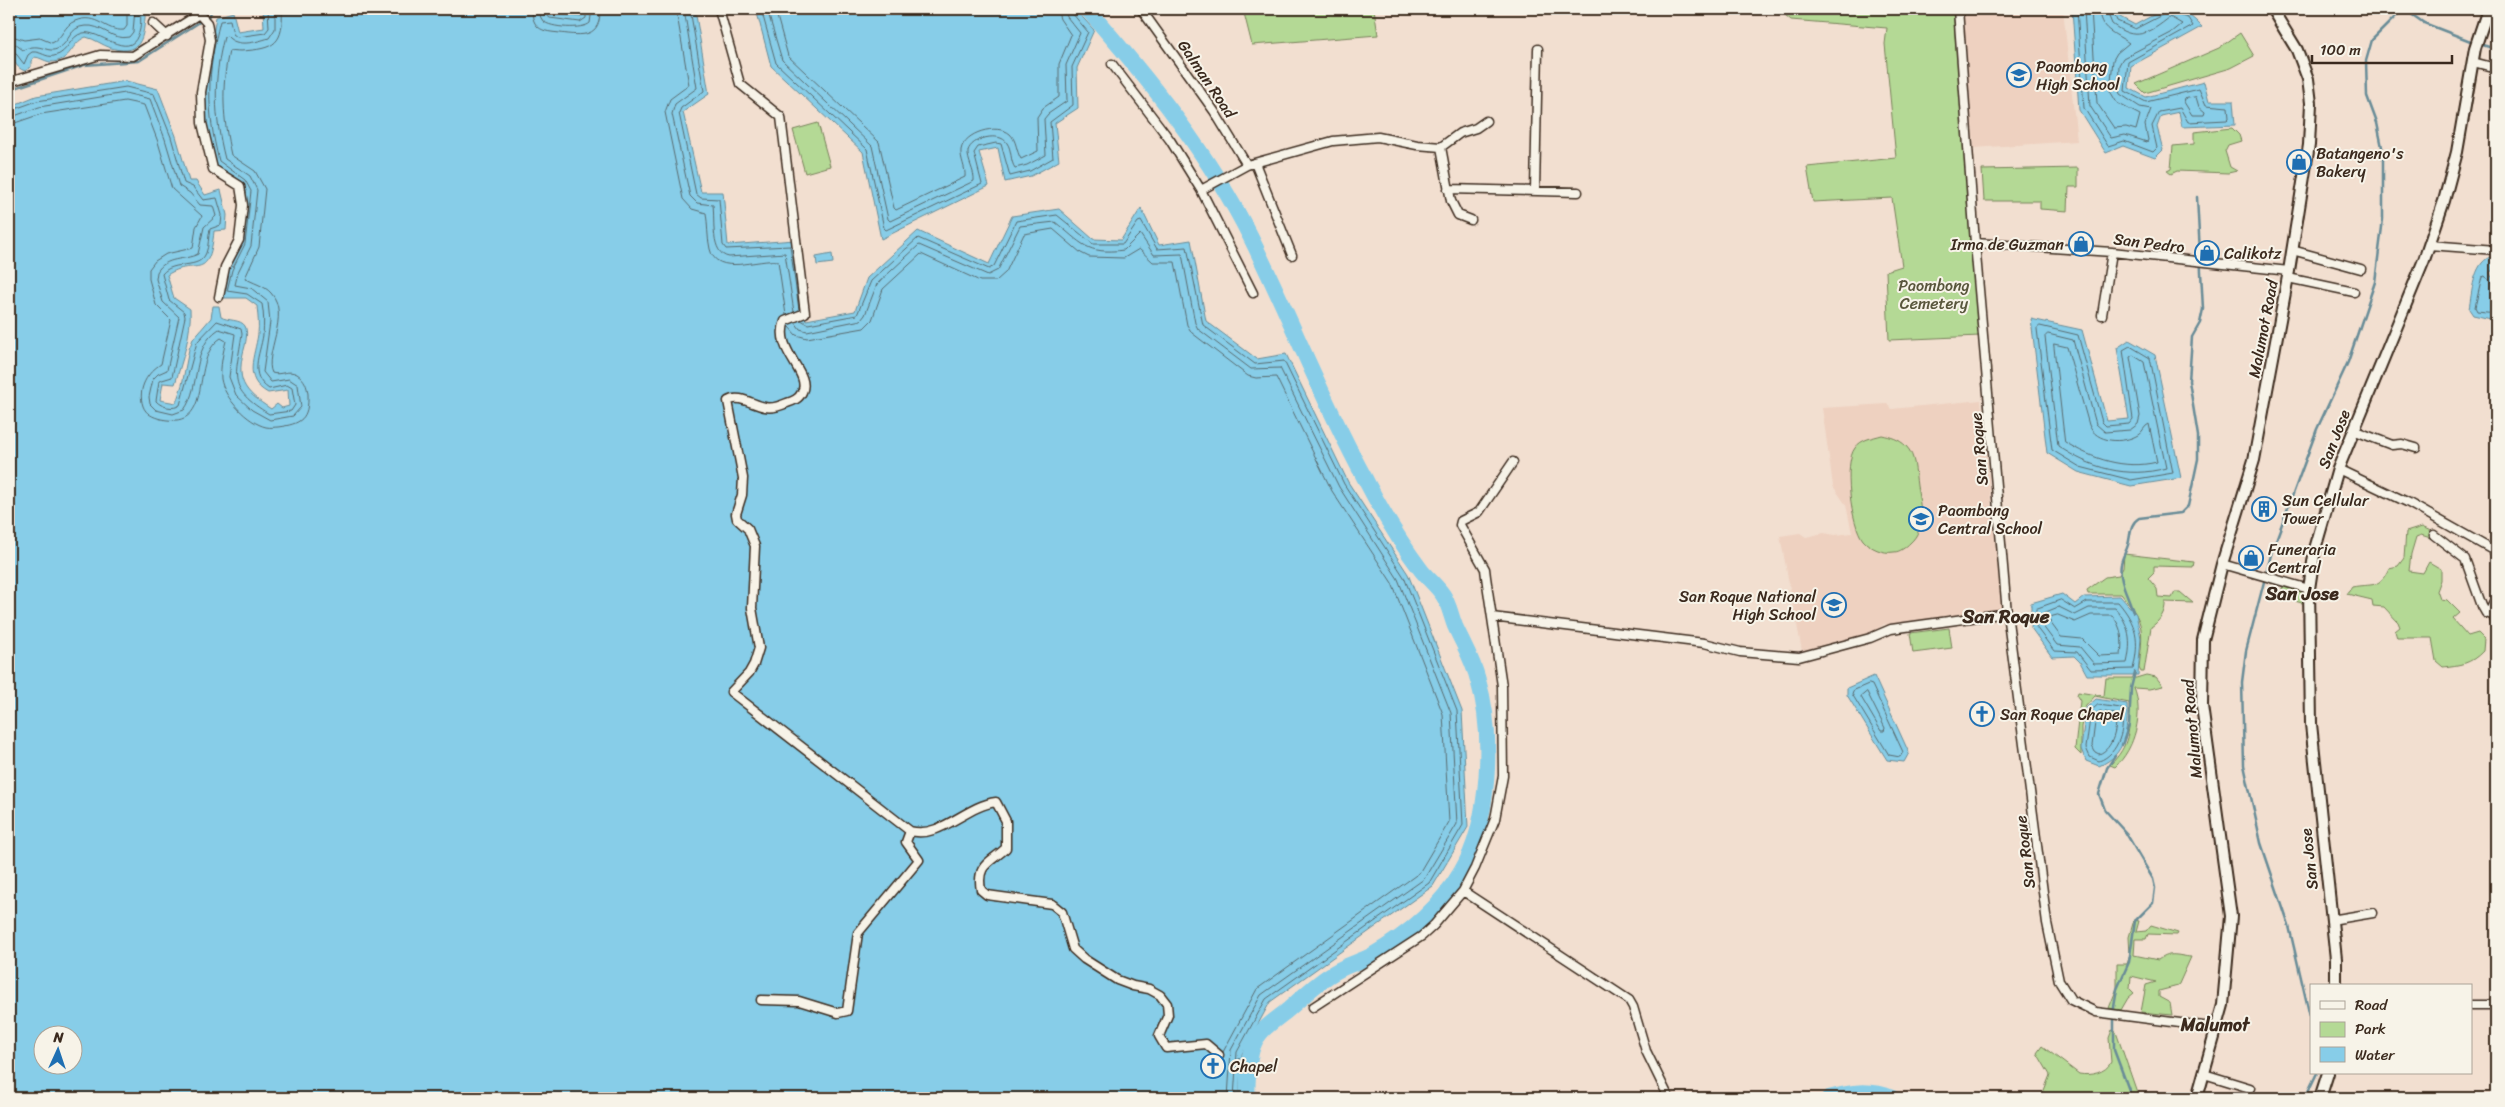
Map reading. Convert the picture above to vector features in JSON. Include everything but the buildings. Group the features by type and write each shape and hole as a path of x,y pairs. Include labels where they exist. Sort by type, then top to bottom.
{"street":[{"path":"719,9 740,84 781,117 805,313 785,321 782,327 784,346 803,382 803,392 795,401 776,407 765,407 732,398 728,401 743,478 742,495 736,514 737,519 748,529 755,546 752,608 759,648 749,673 730,692 910,831 929,833 981,805 996,802 1006,821 1006,848 982,867 979,874 981,890 987,895 1052,904 1062,912 1073,949 1084,959 1117,980 1133,986 1149,988 1160,995 1167,1004 1168,1015 1159,1036 1166,1048 1206,1044 1219,1055"},
{"name":"Galman Road","path":"1141,9 1214,111 1247,166"},
{"name":"San Roque","path":"1958,9 1975,243 2008,613 2048,923 2059,981 2071,1000 2096,1012 2218,1028"},
{"name":"Malumot Road","path":"2197,1098 2223,1005 2231,916 2206,745 2201,688 2203,640 2222,564 2254,460 2306,169 2311,103 2308,79 2302,61 2288,31 2272,9"},
{"name":"San Jose","path":"2336,984 2336,959 2311,724 2309,589 2319,533 2338,468 2429,245 2457,152 2476,48 2488,9"},
{"path":"9,82 100,55 133,56 201,13 207,23 210,40 201,92 202,123 213,169 240,186 242,194 239,240 225,267 219,297"},
{"path":"153,23 167,36"},
{"path":"1535,190 1538,50"},
{"path":"2473,62 2496,68"},
{"path":"1112,64 1170,140 1201,190 1253,293"},
{"path":"1201,190 1255,163 1333,141 1378,137 1417,145 1441,147 1460,133 1476,128 1486,121"},
{"path":"1441,147 1451,201 1458,215 1470,220"},
{"path":"1255,163 1292,255"},
{"path":"1448,189 1578,192"},
{"name":"San Pedro","path":"1975,243 2112,252 2199,262 2288,275 2354,292"},
{"path":"2429,245 2496,250"},
{"path":"2292,250 2361,269"},
{"path":"2102,315 2112,252"},
{"path":"2353,430 2392,445 2402,444 2416,448"},
{"path":"1313,1007 1422,936 1434,925 1463,890 1489,835 1503,776 1502,686 1485,569 1460,525 1461,521 1479,512 1512,462"},
{"path":"2338,468 2407,502 2496,552"},
{"path":"2434,535 2464,559 2482,606 2486,613 2492,615"},
{"path":"2222,564 2309,589"},
{"path":"2496,598 2493,604 2492,615 2496,622"},
{"path":"1492,617 1704,643 1740,652 1799,657 1863,640 1891,630 2008,613"},
{"path":"761,1000 799,1001 838,1013 846,1013 858,933 919,860 906,842 910,831"},
{"path":"1463,890 1628,1000 1633,1007 1646,1051 1670,1098"},
{"path":"2331,920 2373,913"},
{"path":"2472,1005 2496,1005"},
{"path":"2204,1074 2250,1088"},
{"path":"2320,1098 2328,1074"}],"shaded area":[{"name":"Paombong High School","path":"1963,9 2063,9 2077,141 1974,148"},
{"name":"Paombong Central School","path":"1981,400 2002,612 1894,627 1884,624 1871,635 1802,651 1780,536 1800,533 1806,537 1824,533 1835,535 1852,533 1846,505 1833,486 1822,408 1887,404 1892,409"},
{"path":"2420,1091 2422,1098 2392,1098 2393,1093"}],"green space":[{"path":"1243,9 1374,9 1378,35 1252,45"},
{"name":"Paombong Cemetery","path":"1778,9 1953,9 1980,336 1889,340 1886,271 1902,266 1892,198 1813,202 1807,167 1896,158 1885,44 1887,28 1791,20"},
{"path":"2240,33 2254,56 2231,68 2145,93 2136,84 2219,48"},
{"path":"818,123 830,166 805,173 793,130"},
{"path":"2232,128 2239,135 2241,141 2228,145 2225,151 2230,167 2237,171 2228,173 2177,171 2171,174 2167,171 2171,169 2173,146 2194,144 2194,132"},
{"path":"2078,168 2078,187 2069,187 2068,211 2040,209 2040,201 1984,201 1982,170"},
{"path":"1882,435 1901,442 1912,454 1921,508 1919,530 1908,545 1896,552 1877,550 1863,540 1855,521 1850,494 1851,456 1855,448 1864,441"},
{"path":"2422,527 2444,537 2440,541 2421,535 2416,537 2409,571 2423,573 2429,562 2441,569 2441,580 2437,591 2440,599 2447,600 2460,613 2453,619 2468,636 2478,633 2484,639 2483,651 2474,659 2465,663 2443,667 2436,661 2432,638 2397,638 2395,631 2400,627 2398,622 2384,607 2373,606 2372,600 2347,594 2352,587 2378,583 2389,568 2398,566 2404,558 2406,532"},
{"path":"2124,554 2194,562 2193,567 2154,566 2154,572 2148,578 2157,589 2158,597 2172,598 2175,592 2180,592 2193,603 2165,602 2161,616 2151,627 2144,672 2141,672 2139,668 2141,628 2139,620 2129,604 2121,594 2088,594 2087,590 2105,577 2119,575 2123,568"},
{"path":"2283,585 2305,590 2302,603 2280,597"},
{"path":"1949,628 1952,648 1913,653 1910,633"},
{"path":"2146,675 2156,677 2163,686 2149,689 2134,688 2137,698 2138,719 2128,751 2122,759 2115,767 2110,765 2122,751 2125,744 2129,729 2129,703 2095,696 2085,707 2081,727 2081,755 2075,749 2080,701 2077,696 2078,692 2104,696 2106,678 2136,678"},
{"path":"2134,920 2139,921 2136,932 2146,931 2151,925 2178,933 2177,935 2148,934 2146,939 2135,939 2134,955 2158,960 2170,955 2191,957 2178,986 2159,991 2159,997 2170,1003 2172,1015 2141,1012 2146,985 2156,982 2131,976 2130,989 2134,993 2128,998 2121,1010 2109,1008 2117,988 2117,964 2127,964 2130,955 2129,937"},
{"path":"2112,1030 2116,1032 2139,1098 2041,1098 2050,1075 2037,1053 2042,1046 2079,1074 2093,1074 2105,1069 2111,1062 2109,1038"}],"water":[{"path":"9,9 146,9 143,34 137,46 122,50 111,48 86,37 77,43 63,59 50,62 34,57 31,61 31,67 25,71 14,61 11,53"},
{"path":"263,9 550,9 551,13 581,17 581,9 695,9 709,94 683,112 701,192 723,192 728,245 795,240 806,320 855,311 867,278 918,231 989,264 1012,216 1059,209 1093,239 1121,240 1141,208 1159,245 1191,240 1206,321 1257,359 1286,354 1348,482 1408,574 1462,711 1468,827 1433,886 1270,1002 1242,1054 1239,1098 9,1098 9,107 36,96 126,81 158,89 176,136 189,181 196,181 205,195 221,190 227,215 226,230 214,231 212,248 204,264 177,270 167,275 174,298 190,309 190,318 186,347 175,384 163,383 160,400 176,403 193,339 211,318 213,306 219,306 221,317 240,322 246,328 247,333 241,376 248,390 261,403 271,409 277,404 282,408 289,406 288,390 268,393 255,381 252,366 258,331 257,306 246,298 223,298 221,294 228,268 241,243 246,191 242,184 217,168 206,129 203,92 216,17 233,12 238,32 264,28"},
{"path":"756,9 1075,9 1094,30 1077,68 1078,108 1055,123 1059,161 1031,176 1005,182 998,148 979,152 989,186 881,239 863,152 771,66"},
{"path":"2072,9 2117,9 2120,17 2135,25 2162,11 2177,10 2185,13 2202,27 2131,66 2129,88 2146,97 2204,82 2209,101 2233,101 2235,125 2182,127 2179,112 2161,116 2157,127 2163,150 2155,158 2123,146 2106,153 2079,110"},
{"path":"832,254 833,263 817,265 816,257"},
{"path":"2490,257 2496,263 2495,269 2490,272 2491,276 2496,280 2496,318 2491,319 2473,315 2469,309 2472,287 2477,272 2484,261"},
{"path":"2031,319 2082,330 2107,421 2129,419 2117,348 2129,340 2155,355 2181,478 2131,486 2078,472 2047,453"},
{"path":"2062,594 2075,604 2084,597 2120,596 2136,614 2141,638 2138,675 2087,675 2080,662 2074,656 2052,657 2031,628 2031,603"},
{"path":"1874,676 1909,753 1904,762 1887,760 1847,695 1847,688"},
{"path":"2096,699 2127,704 2127,723 2124,741 2115,755 2099,766 2086,761 2081,749 2086,708"}],"waterway":[{"path":"9,90 84,65 139,61 209,16 213,9"},
{"path":"1087,9 1177,118 1234,207 1265,267 1333,416 1369,487 1405,548 1445,599 1455,626 1468,652 1483,701 1487,751 1483,804 1471,852 1461,872 1443,898 1409,930 1371,956 1328,976 1273,1021 1259,1035 1251,1052 1247,1098"},
{"path":"2310,1017 2289,926 2261,843 2244,765 2242,682 2246,651 2272,551 2317,429 2348,362 2375,282 2383,219 2383,152 2377,123 2367,96 2366,61 2372,40 2403,9"},
{"path":"2404,9 2424,23 2473,42"},
{"path":"2479,44 2496,49"},
{"path":"2133,612 2122,582 2120,570 2133,523 2139,518 2181,513 2188,506 2198,459 2198,436 2189,381 2192,337 2200,323 2203,309 2197,197"},
{"path":"2122,745 2129,725 2131,688 2135,672"},
{"path":"2115,756 2107,768 2099,794 2105,810 2126,833 2153,879 2155,888 2153,903 2135,921 2129,962 2117,989 2114,1007 2114,1050 2132,1098"},
{"path":"1239,1059 1249,1063"},
{"path":"2305,1098 2317,1074"},
{"path":"1829,1098 1860,1092 1876,1093 1892,1098"}],"place":[{"name":"Paombong High School","path":"2019,75"},
{"name":"Batangeno's Bakery","path":"2299,162"},
{"name":"Irma de Guzman","path":"2081,244"},
{"name":"Calikotz","path":"2207,253"},
{"name":"Sun Cellular Tower","path":"2264,509"},
{"name":"Paombong Central School","path":"1921,519"},
{"name":"Funeraria Central","path":"2251,558"},
{"name":"San Roque National High School","path":"1834,605"},
{"name":"San Roque Chapel","path":"1982,714"},
{"name":"Chapel","path":"1213,1066"}],"district":[{"name":"San Jose","path":"2302,593"},
{"name":"San Roque","path":"2006,616"},
{"name":"Malumot","path":"2215,1025"}]}
